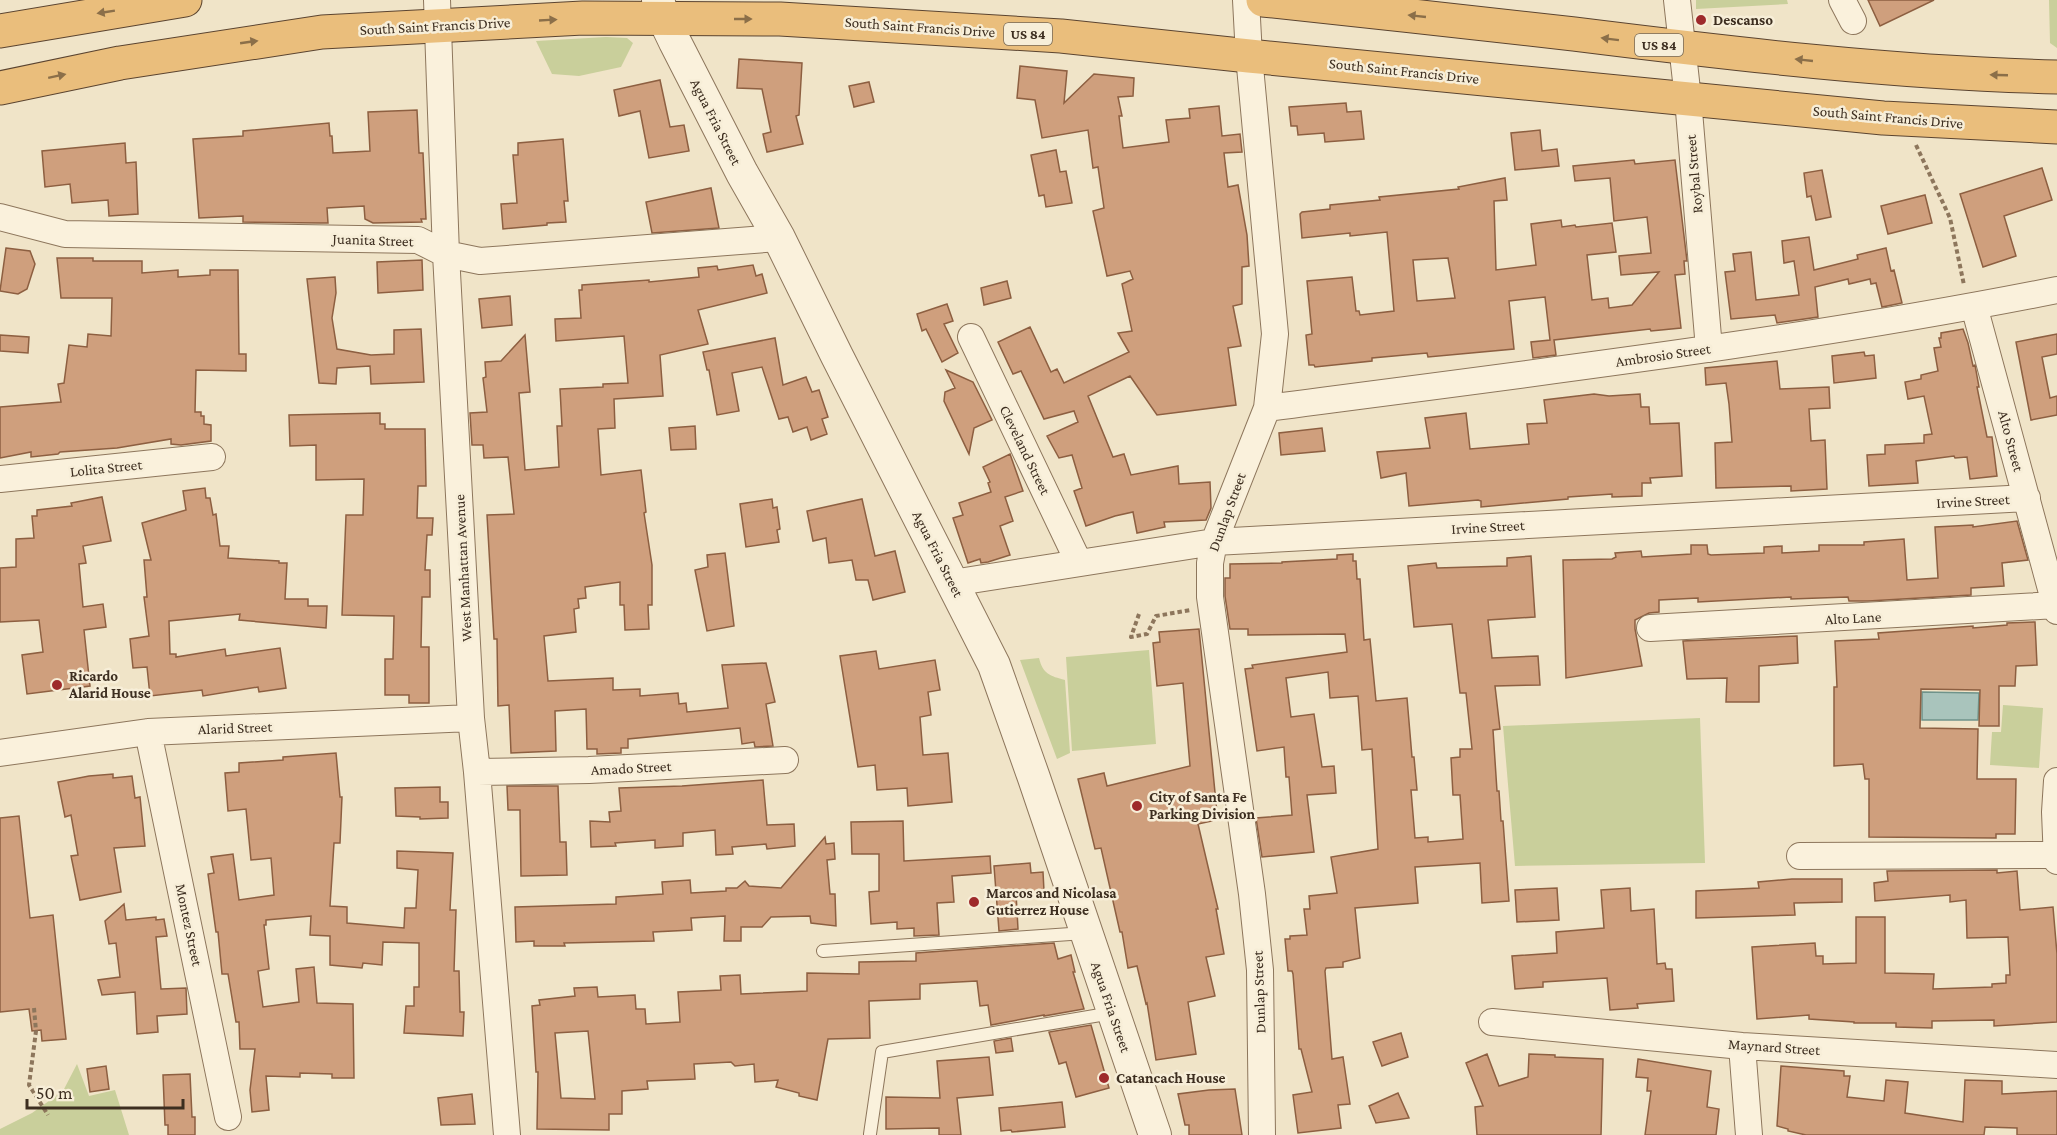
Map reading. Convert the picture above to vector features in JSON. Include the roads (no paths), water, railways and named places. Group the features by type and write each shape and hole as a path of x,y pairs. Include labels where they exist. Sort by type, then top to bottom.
{"highway":[{"path":"0,31 184,0"},
{"name":"US 84","path":"1263,0 1886,68 2057,77"},
{"name":"South Saint Francis Drive","path":"0,88 120,63 438,13 583,18 661,9 780,19 1061,36 1883,118 2057,127"}],"street":[{"name":"Dunlap Street","path":"1246,0 1249,56 1275,334 1267,408 1214,542 1210,563 1210,597 1252,894 1260,970 1262,1135"},
{"name":"Roybal Street","path":"1677,0 1688,99 1709,349"},
{"name":"Agua Fria Street","path":"661,9 742,173 779,238 994,665 1155,1135"},
{"name":"West Manhattan Avenue","path":"438,13 446,254 471,718 507,1135"},
{"name":"Juanita Street","path":"0,217 65,234 418,240 446,254 480,261 779,238"},
{"name":"Ambrosio Street","path":"1267,408 1709,349 1971,307 2057,290"},
{"name":"Alto Street","path":"1971,307 2056,608"},
{"name":"Cleveland Street","path":"970,337 1079,563"},
{"name":"Lolita Street","path":"0,479 212,458"},
{"name":"Irvine Street","path":"952,583 1214,542 2026,498"},
{"name":"Alto Lane","path":"1650,628 2056,608"},
{"name":"Alarid Street","path":"0,753 148,732 471,718"},
{"name":"Montez Street","path":"148,732 228,1117"},
{"name":"Amado Street","path":"477,772 589,770 784,760"},
{"path":"1800,856 2056,858 2057,781"},
{"name":"Maynard Street","path":"1491,1022 1742,1046 2057,1065"},
{"path":"1742,1046 1749,1135"}],"lane":[{"path":"823,951 1086,933"},
{"path":"870,1134 882,1052 1113,1012"}],"water":[{"path":"1922,692 1979,693 1978,720 1922,720"}],"place":[{"name":"Descanso","path":"1701,20"},
{"name":"Ricardo Alarid House","path":"57,685"},
{"name":"City of Santa Fe Parking Division","path":"1137,806"},
{"name":"Marcos and Nicolasa Gutierrez House","path":"974,902"},
{"name":"Catancach House","path":"1104,1078"}]}
